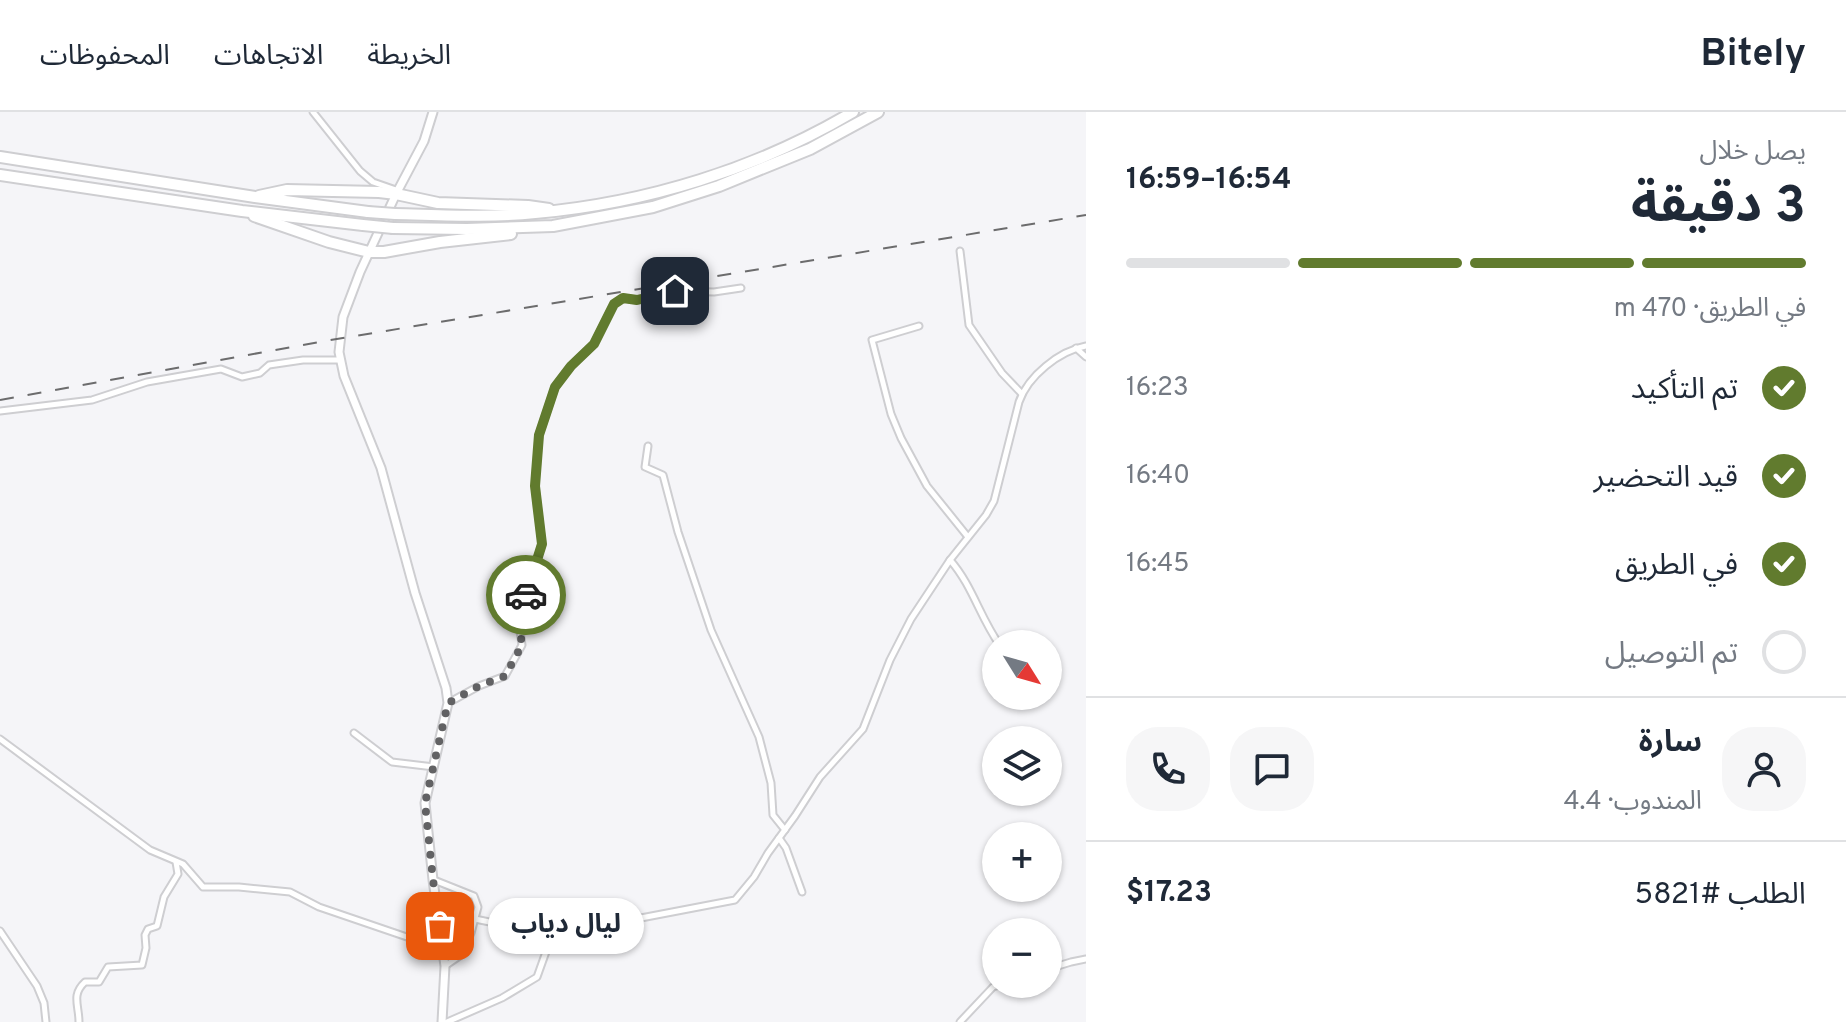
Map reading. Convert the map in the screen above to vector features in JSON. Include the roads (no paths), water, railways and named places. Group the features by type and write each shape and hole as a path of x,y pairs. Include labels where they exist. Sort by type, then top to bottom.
{"highway":[{"path":"0,157 368,212 462,216 533,214 598,206 717,175 798,143 853,112"},
{"path":"242,211 279,226 369,252 400,250 653,207 719,186 810,149 878,112"},
{"path":"0,175 242,211 393,228 553,226"},
{"path":"255,197 287,190 396,192 430,202 535,206 554,211"}],"street":[{"path":"313,112 360,171 373,182 396,192"},
{"path":"433,112 424,141 396,192 360,272 343,317 339,352 344,376 381,468 415,593 446,688 448,703 425,803 445,966 445,1022 502,998 537,977 552,935"},
{"path":"960,251 969,325 1002,373 1022,394"},
{"path":"448,703 505,676 522,645 519,624 542,544 535,486 539,435 555,387 594,344 614,304 623,298 637,300 675,291 714,292 741,288"},
{"path":"919,326 872,340 891,414 901,438 927,486 968,537"},
{"path":"475,919 552,935 735,900 750,883 820,777 863,729 879,685 911,619 994,501 1022,394 1037,374 1076,348 1086,346"},
{"path":"1076,348 1086,357"},
{"path":"0,411 92,400 147,382 221,369 242,377 260,373 269,365 303,360 341,360"},
{"path":"648,446 645,467 663,475 678,532 711,630 759,737 771,783 773,815 785,830"},
{"path":"950,560 971,589 990,630"},
{"path":"354,733 392,762 434,767"},
{"path":"0,739 150,850 183,864 203,887 290,892 319,907 443,950"},
{"path":"779,838 786,848 802,892"},
{"path":"79,1022 77,989 85,982 99,982 108,967 142,965 145,935 148,929 157,926 164,897 178,874 176,861"},
{"path":"433,880 474,896 478,907 461,955 445,966"},
{"path":"0,931 37,986 44,1003 46,1022"},
{"path":"1062,965 1086,959"},
{"path":"960,1022 983,998"}],"railway":[{"path":"0,400 325,341 1086,215"}],"place":[{"name":"ليال دياب","path":"440,926"}]}
